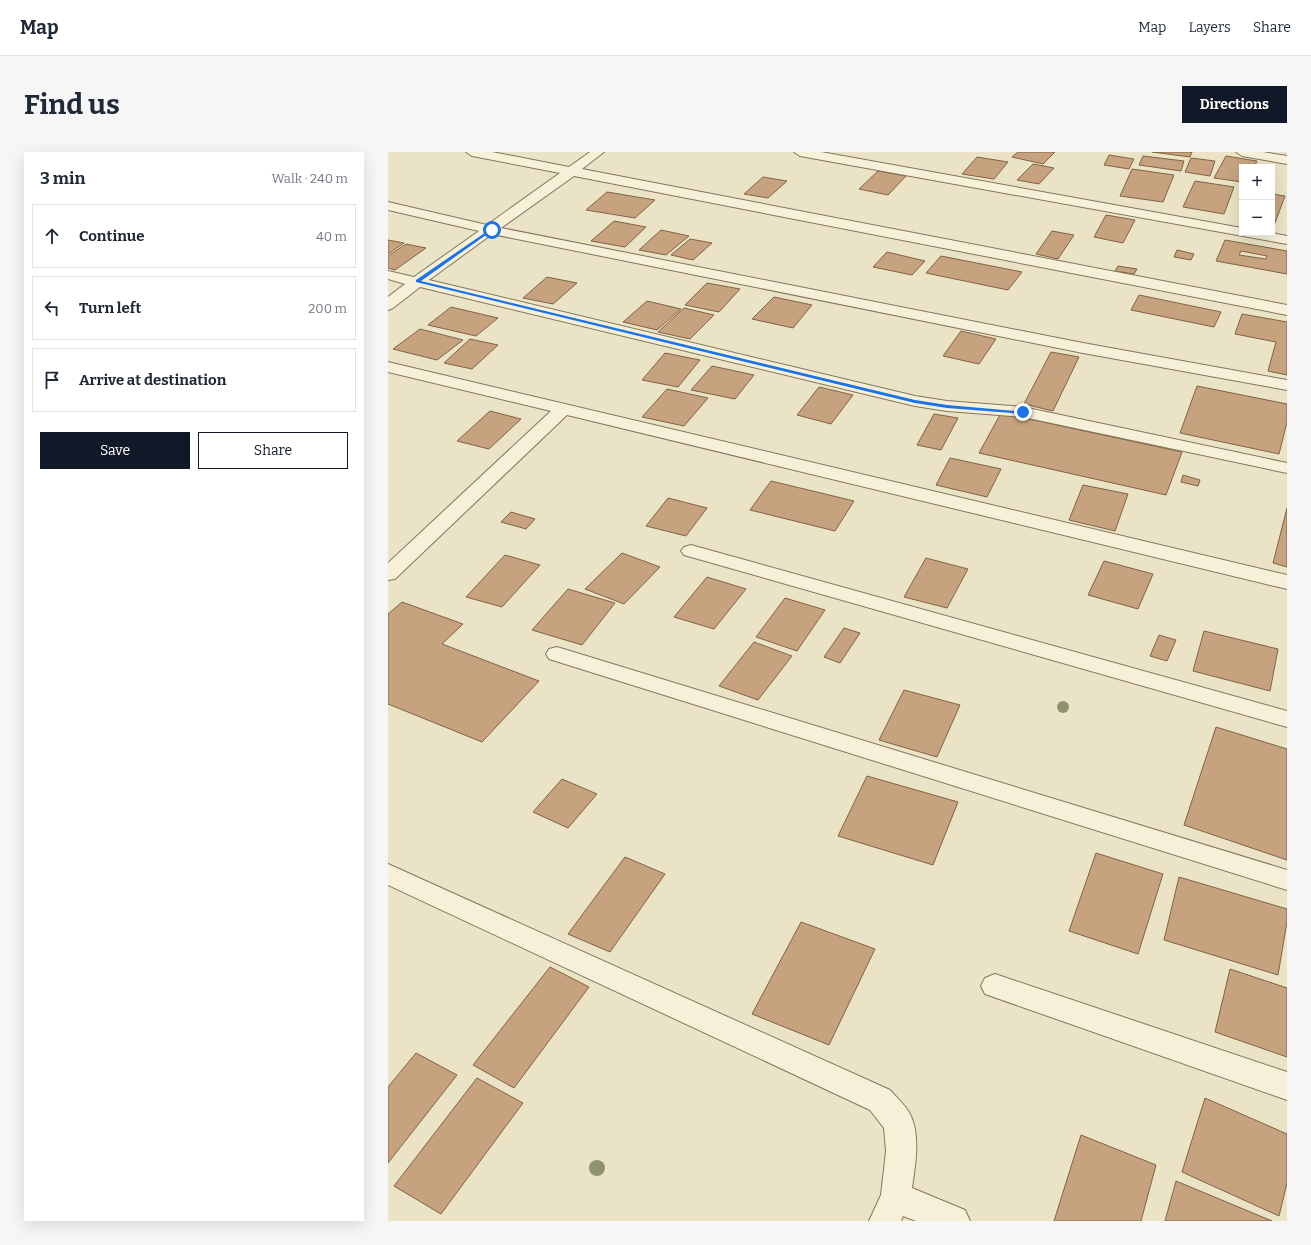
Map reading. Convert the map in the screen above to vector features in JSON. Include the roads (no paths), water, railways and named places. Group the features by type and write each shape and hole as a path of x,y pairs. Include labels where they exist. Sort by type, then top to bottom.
{"street":[{"path":"472,152 1287,310"},
{"path":"388,305 418,281 492,230 598,152"},
{"path":"800,152 1239,231"},
{"path":"1242,152 1287,160"},
{"path":"388,206 492,230 1083,348 1287,385"},
{"path":"1265,236 1287,240"},
{"path":"388,275 915,401 947,406 1023,412 1287,468"},
{"path":"388,367 1287,582"},
{"path":"388,574 563,409"},
{"path":"691,551 1287,719"},
{"path":"557,654 1287,880"},
{"path":"388,874 880,1100 899,1123 902,1151 890,1209 954,1221"},
{"path":"995,986 1287,1086"}]}
